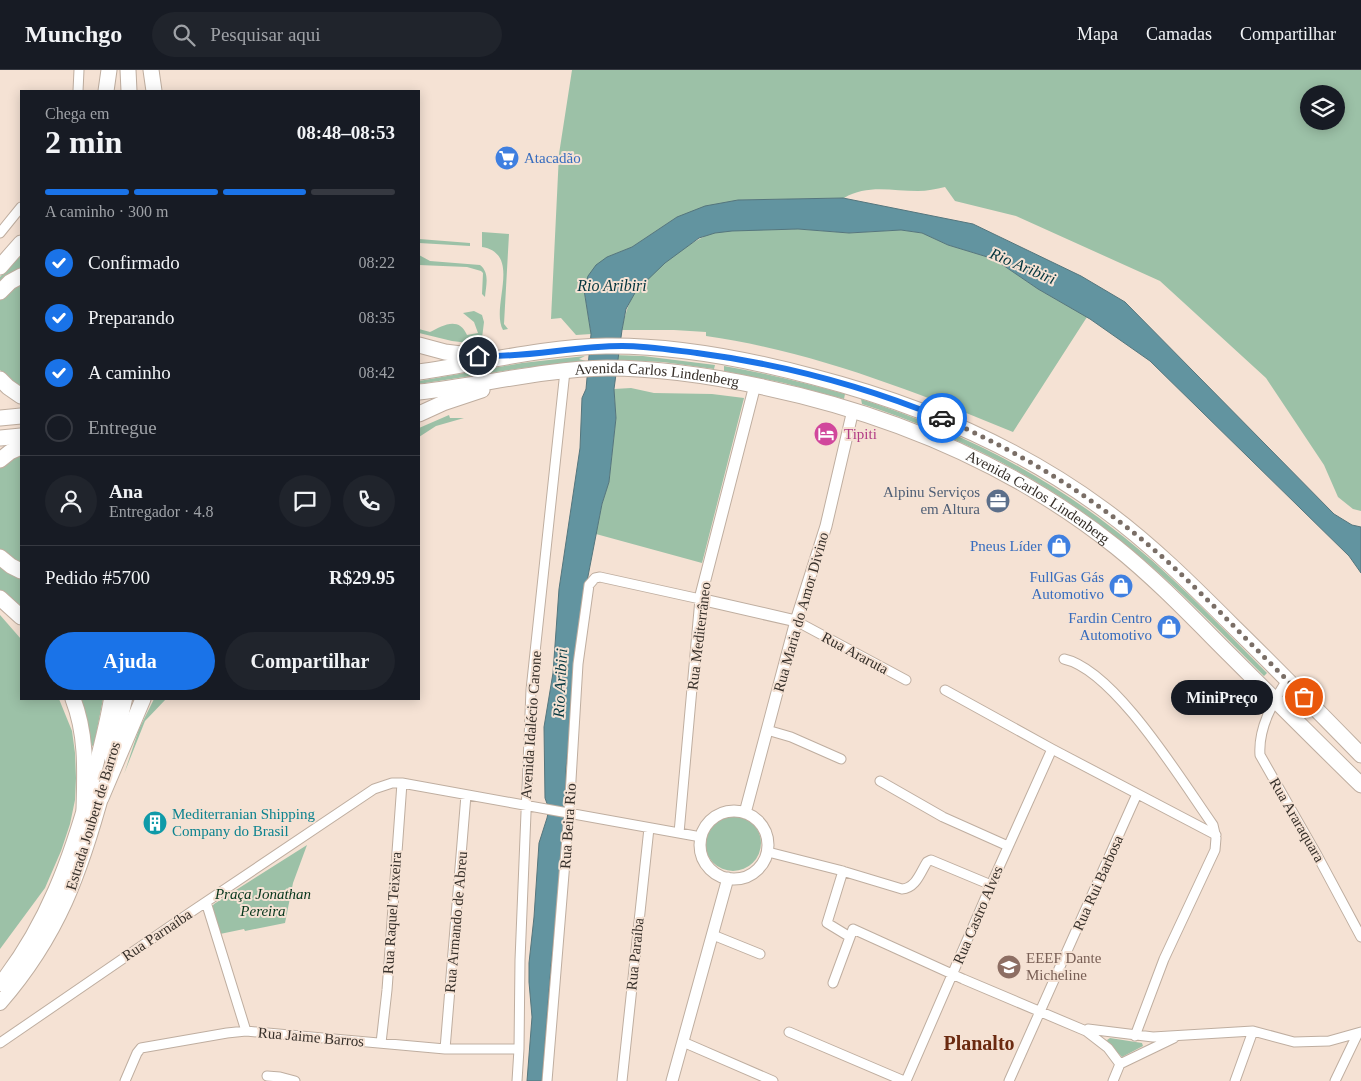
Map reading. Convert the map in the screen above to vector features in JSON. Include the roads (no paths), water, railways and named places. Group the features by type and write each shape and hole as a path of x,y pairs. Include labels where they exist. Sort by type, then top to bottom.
{"main road":[{"path":"106,90 108,70"},
{"path":"128,70 129,90"},
{"path":"143,70 143,90"},
{"path":"151,70 154,90"},
{"path":"0,267 20,245"},
{"path":"0,292 10,282 20,277"},
{"path":"420,345 461,355 511,356"},
{"name":"Avenida Carlos Lindenberg","path":"420,372 511,356 577,348 624,346 664,349 746,361 858,388 911,406 972,432 1031,462 1080,493 1127,528 1172,566 1361,755"},
{"name":"Avenida Carlos Lindenberg","path":"420,392 524,376 623,368 689,374 755,386 853,410 910,430 962,452 1006,474 1068,512 1107,541 1150,577 1361,785"},
{"path":"420,414 524,376"},
{"path":"0,379 20,395"},
{"path":"853,410 858,388"},
{"path":"0,418 20,416"},
{"path":"0,438 20,436"},
{"path":"0,460 20,447"},
{"path":"0,557 20,570"},
{"path":"0,598 20,616"},
{"path":"74,700 84,750 84,809"},
{"name":"Estrada Joubert de Barros","path":"0,984 23,952 50,902 71,852 103,739 111,700"},
{"name":"Estrada Joubert de Barros","path":"0,1003 31,963 58,920 76,880 101,798 125,700"},
{"path":"101,798 143,700"}],"street":[{"path":"78,90 79,70"},
{"path":"0,233 20,209"},
{"name":"Avenida Idalécio Carone","path":"517,1081 531,690 572,371"},
{"name":"Rua Mediterrâneo","path":"679,833 700,599 755,386"},
{"name":"Rua Maria do Amor Divino","path":"745,813 796,621 826,526 853,410"},
{"name":"Rua Araruta","path":"600,577 796,621 906,680"},
{"name":"Rua Beira Rio","path":"547,1081 578,664 589,584 595,578 600,577"},
{"path":"1064,659 1081,664 1092,672 1140,722 1212,825 1216,835 1214,850 1202,880 1164,959 1135,1036"},
{"name":"Rua Araraquara","path":"1287,680 1275,699 1259,740 1260,755 1318,855 1361,937"},
{"path":"945,690 1052,750 1216,835"},
{"path":"767,730 790,737 841,759"},
{"name":"Rua Castro Alves","path":"905,1081 1052,750"},
{"path":"880,781 944,817 1008,846"},
{"name":"Rua Parnaíba","path":"0,1043 374,789 392,783 402,783 568,813"},
{"name":"Rua Raquel Teixeira","path":"381,1043 387,990 402,783"},
{"name":"Rua Rui Barbosa","path":"1009,1081 1137,794"},
{"name":"Rua Armando de Abreu","path":"445,1048 466,795"},
{"path":"733,811 745,813 756,819 764,828 768,840 768,852 762,864 753,873 741,878 728,878 715,873 706,863 701,851 701,837 706,826 721,814 733,811"},
{"path":"568,813 701,837"},
{"name":"Rua Paraíba","path":"622,1081 648,828"},
{"path":"768,852 898,888 909,888 915,883 927,862 931,860 991,885"},
{"path":"843,872 827,923 850,937"},
{"path":"672,1081 728,878"},
{"path":"206,902 246,1031"},
{"path":"833,983 853,929 1078,1027 1101,1041 1120,1064"},
{"path":"713,935 760,954"},
{"path":"1078,1027 1135,1036 1254,1031 1294,1042 1329,1041 1359,1033"},
{"name":"Rua Jaime Barros","path":"125,1081 141,1048 246,1031 445,1048 519,1049"},
{"path":"1235,1081 1254,1031"},
{"path":"789,1032 905,1081"},
{"path":"1101,1041 1101,1036 1106,1032"},
{"path":"1335,1081 1359,1033"},
{"path":"1113,1081 1120,1064 1146,1050 1187,1034"},
{"path":"1146,1050 1151,1043 1148,1036"},
{"path":"683,1042 773,1081"},
{"path":"267,1076 295,1081"}],"water":[{"name":"Rio Aribiri","path":"843,198 973,224 1081,276 1125,302 1334,514 1352,525 1361,527 1361,573 1349,556 1150,361 1090,319 1038,289 994,259 948,245 922,233 901,230 849,233 798,229 732,231 715,233 699,238 665,263 636,291 626,309 614,389 616,418 609,482 602,504 584,597 566,768 566,812 542,1081 527,1081 532,1017 529,963 539,843 549,809 545,798 544,727 553,673 559,589 580,448 582,398 586,389 591,334 584,290 588,276 596,265 607,257 632,247 677,217 705,206 738,200"}],"place":[{"name":"Atacadão","path":"507,158"},
{"name":"Tipiti","path":"826,434"},
{"name":"Alpinu Serviços em Altura","path":"998,501"},
{"name":"Pneus Líder","path":"1059,546"},
{"name":"FullGas Gás Automotivo","path":"1121,586"},
{"name":"Fardin Centro Automotivo","path":"1169,627"},
{"name":"MiniPreço","path":"1304,697"},
{"name":"Mediterranian Shipping Company do Brasil","path":"155,823"},
{"name":"EEEF Dante Micheline","path":"1009,967"}],"district":[{"name":"Planalto","path":"979,1043"}],"park label":[{"name":"Praça Jonathan Pereira","path":"263,902"}]}
